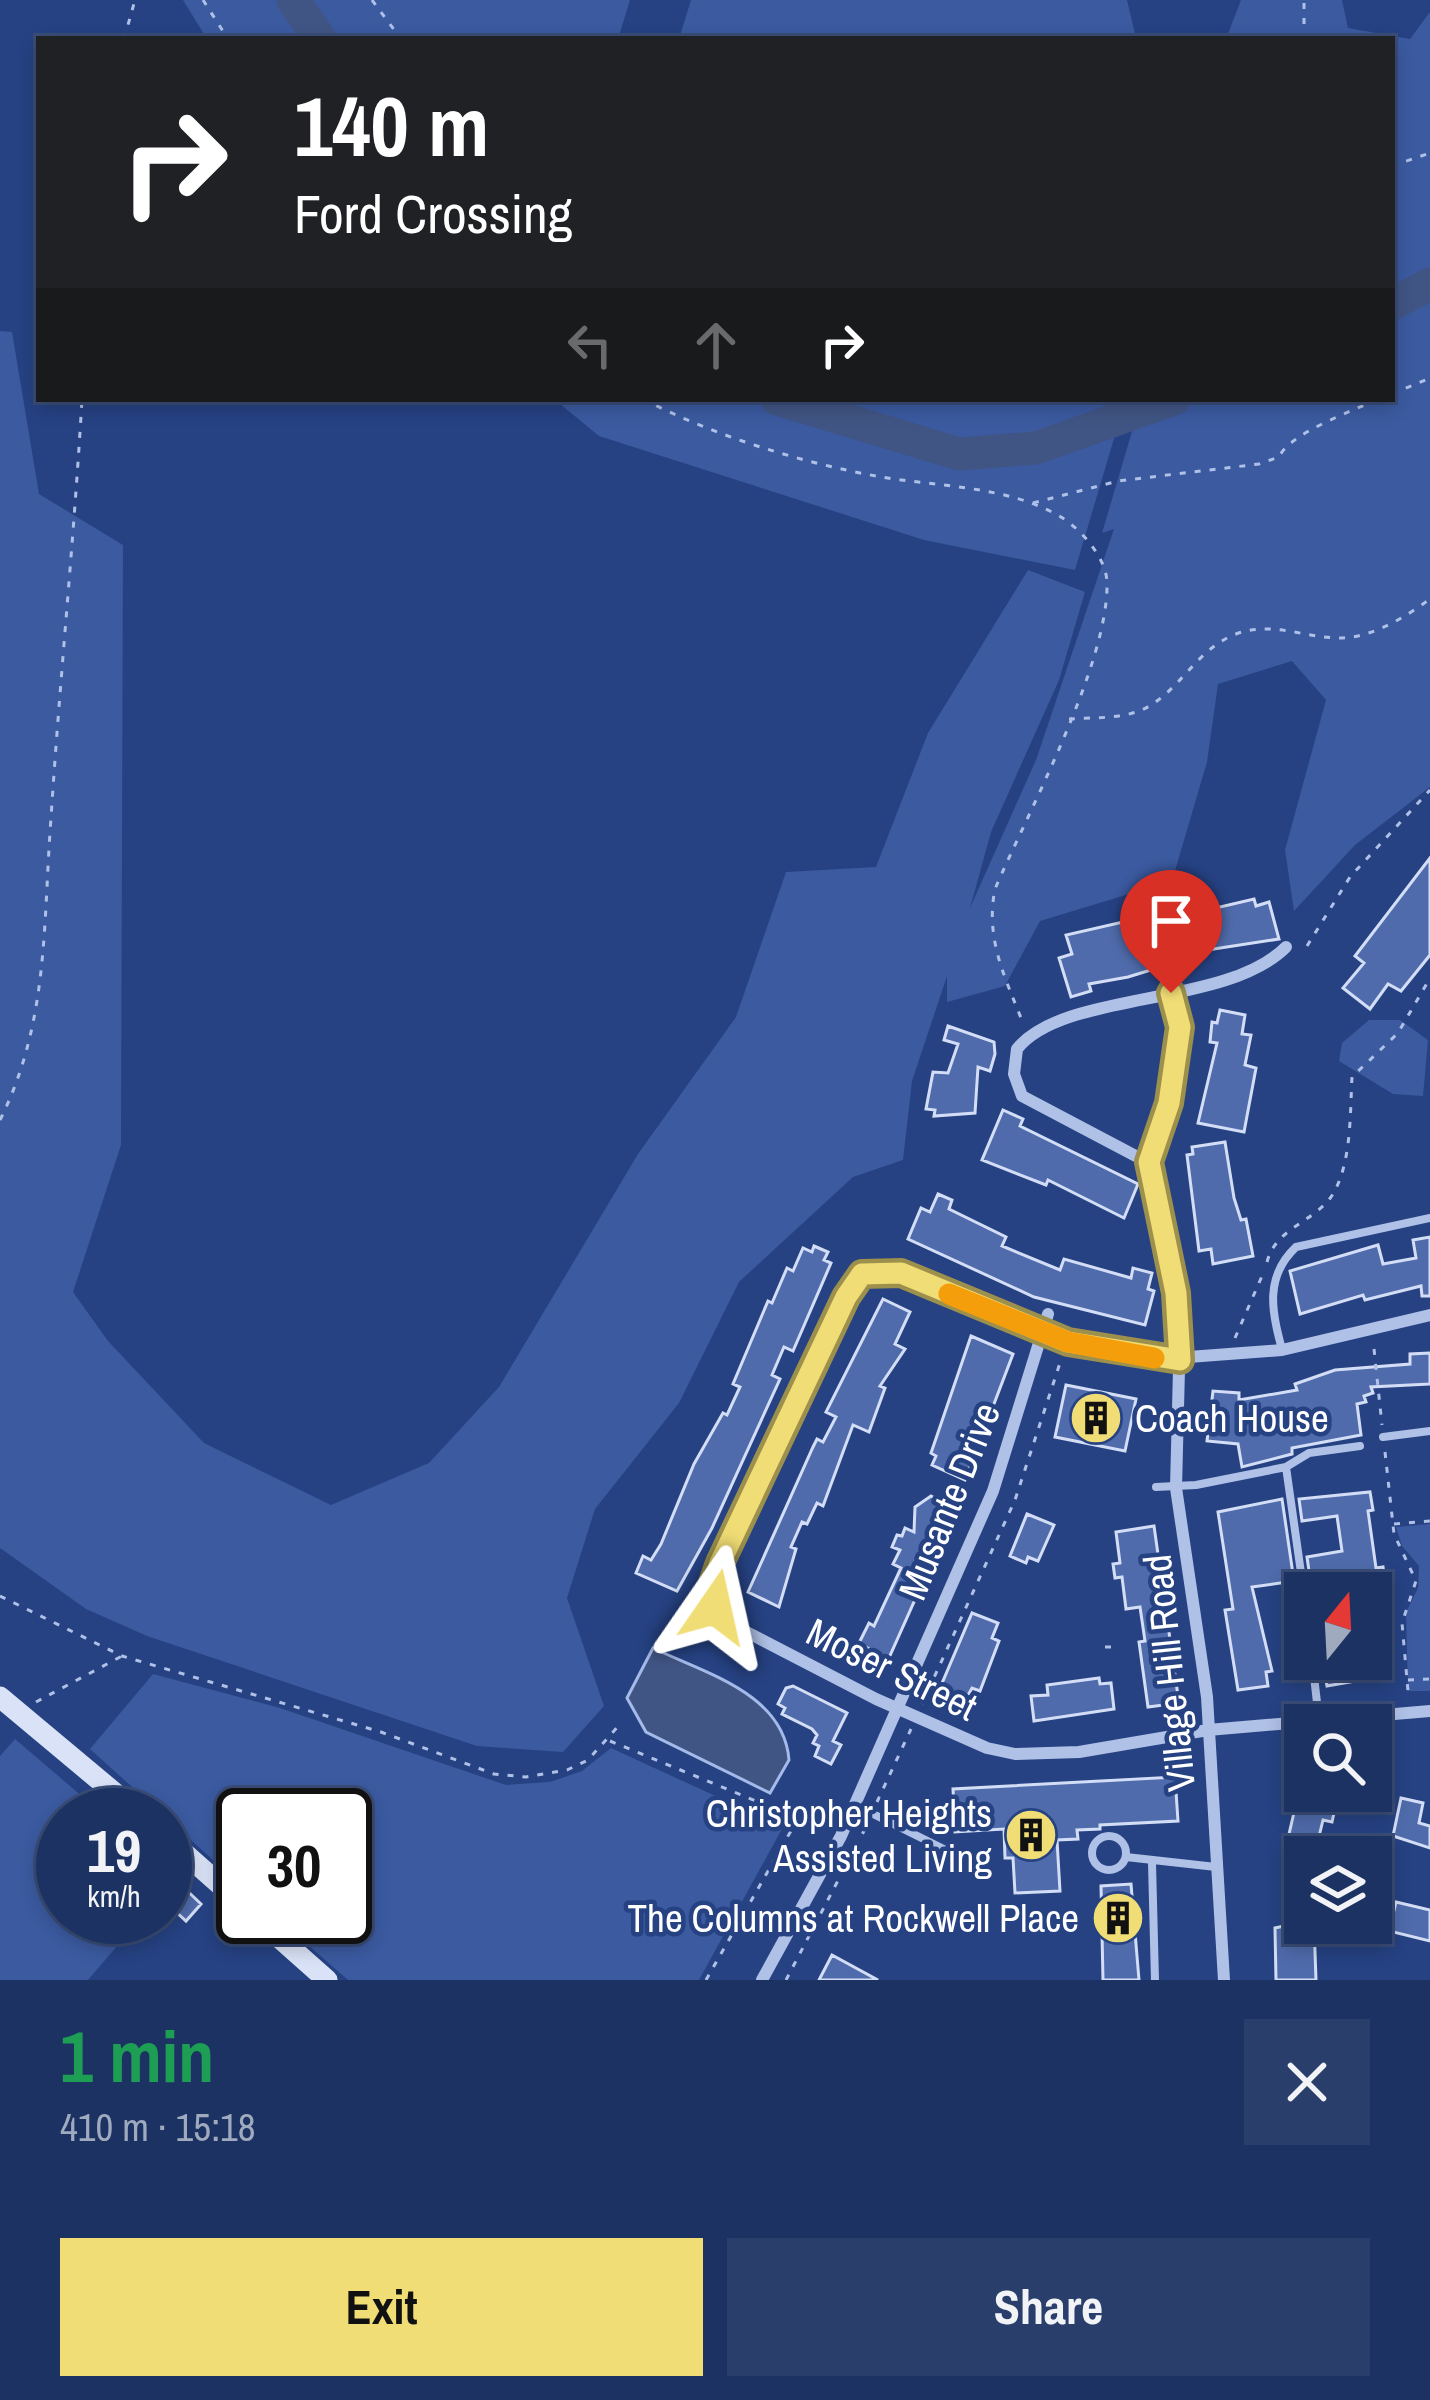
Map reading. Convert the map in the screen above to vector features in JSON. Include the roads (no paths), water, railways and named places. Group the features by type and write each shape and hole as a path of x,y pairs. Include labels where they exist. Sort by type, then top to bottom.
{"street":[{"path":"1171,993 1180,1027 1169,1103 1149,1162 1022,1096 1016,1062 1030,1033 1047,1023 1256,969 1286,947"},
{"name":"Village Hill Road","path":"1149,1162 1176,1293 1180,1360 1176,1488 1208,1730 1223,1980"},
{"name":"Moser Street","path":"1042,1334 901,1273 870,1269 846,1297 712,1586 715,1607 728,1622 894,1707 987,1748 1015,1754 1078,1752 1208,1730 1284,1723"},
{"name":"Musante Drive","path":"762,1980 855,1804 993,1491 1048,1314"},
{"path":"1042,1334 1180,1360 1282,1350 1430,1315"},
{"path":"0,1697 109,1788"},
{"name":"Moser Street","path":"1392,1714 1430,1711"},
{"path":"192,1860 216,1881"},
{"path":"286,1944 327,1980"}],"lane":[{"path":"1282,1350 1272,1294 1275,1274 1296,1247 1430,1218"},
{"path":"1383,1437 1430,1431"},
{"path":"1156,1487 1176,1488 1286,1467 1309,1453 1360,1446"},
{"path":"1286,1467 1301,1572"},
{"path":"855,1804 978,1866"},
{"path":"1126,1857 1117,1869 1106,1870 1094,1860 1093,1849 1099,1839 1116,1838 1126,1857 1217,1867"},
{"path":"1152,1863 1155,1980"}],"waterway":[{"path":"293,0 318,36"},
{"path":"1395,302 1430,284"},
{"path":"787,402 959,454 1036,448 1166,402"}],"place":[{"name":"Coach House","path":"1096,1418"},
{"name":"Christopher Heights Assisted Living","path":"1031,1835"},
{"name":"The Columns at Rockwell Place","path":"1118,1918"}]}
